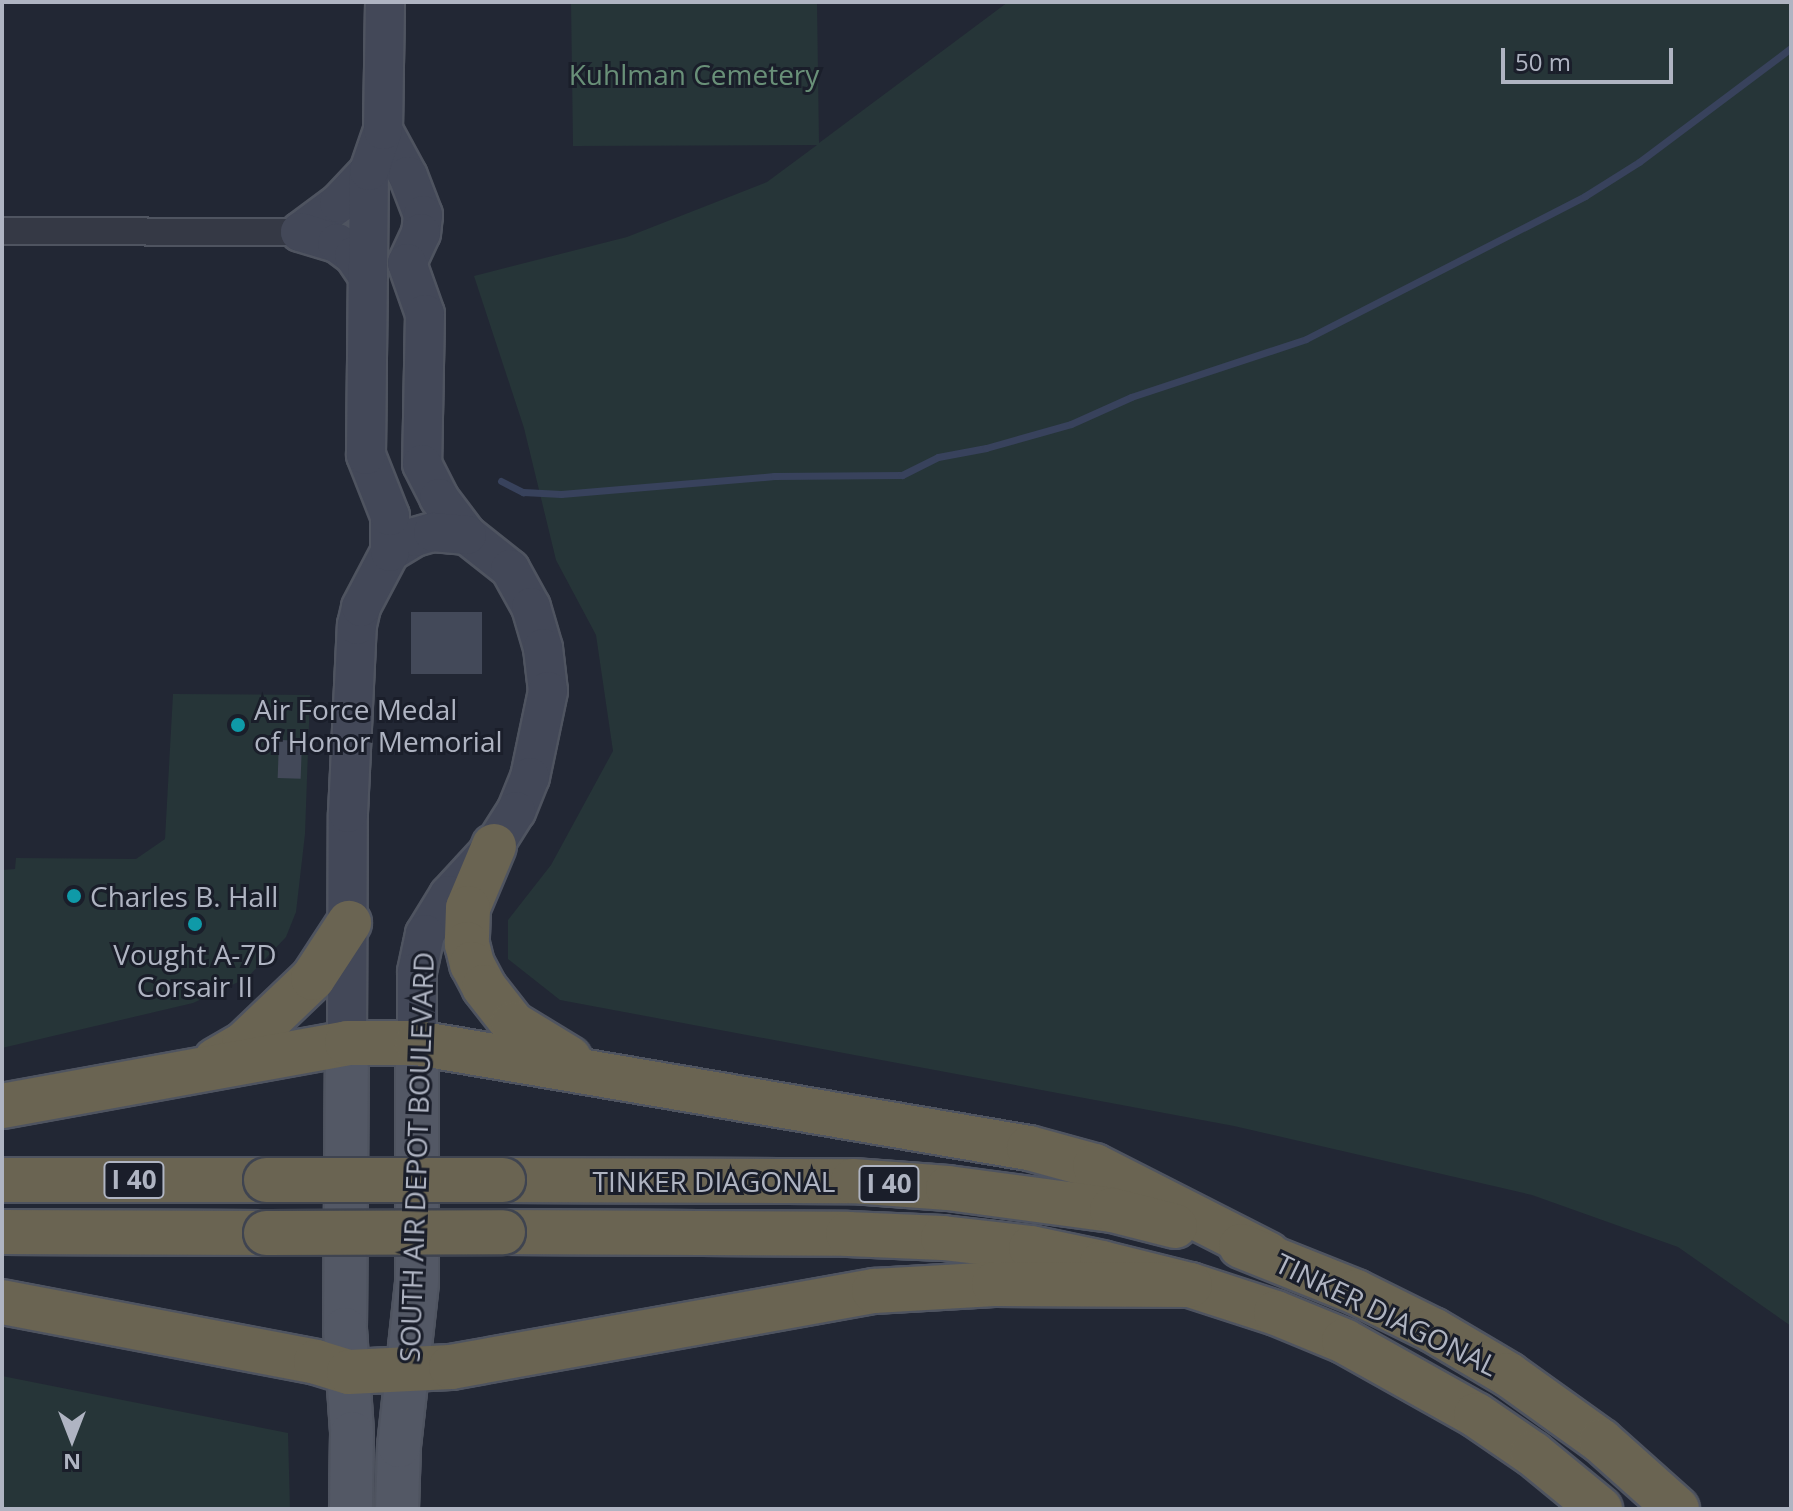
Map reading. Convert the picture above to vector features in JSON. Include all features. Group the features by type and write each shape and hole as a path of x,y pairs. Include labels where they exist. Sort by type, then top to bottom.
{"highway":[{"path":"494,846 468,908 467,944 472,964 484,987 513,1024 589,1070"},
{"path":"197,1070 244,1044 275,1017 313,978 349,923"},
{"path":"2,1106 347,1043 417,1043 589,1070 1029,1148 1095,1166 1268,1254"},
{"name":"TINKER DIAGONAL","path":"2,1180 853,1181 961,1189 1112,1210 1268,1254 1433,1330 1509,1375 1601,1441 1670,1502"},
{"name":"TINKER DIAGONAL","path":"2,1232 848,1234 943,1238 1031,1248 1190,1285 1276,1313 1344,1341 1406,1373 1522,1446 1587,1498"},
{"path":"2,1302 316,1362 349,1372 451,1367 874,1291 994,1284 1190,1285"}],"main road":[{"name":"SOUTH AIR DEPOT BOULEVARD","path":"351,1509 345,1314 350,718 361,607 390,552 390,516 366,455 369,171 383,130 385,2"},
{"name":"SOUTH AIR DEPOT BOULEVARD","path":"383,130 408,176 423,215 421,233 407,263 425,314 422,464 439,498 467,535 510,569 531,607 543,648 548,691 530,777 494,846 449,895 425,934 417,972 417,1282 399,1446 397,1509"},
{"path":"300,232 339,203 369,171"},
{"path":"300,232 337,243 354,256 368,277"},
{"path":"390,552 415,537 433,532 467,535"}],"street":[{"path":"2,231 300,232"}],"green space":[{"name":"Kuhlman Cemetery","path":"571,2 817,2 819,143 1008,2 1791,2 1791,1326 1678,1247 1532,1195 1234,1126 560,1000 508,959 508,920 551,865 613,751 596,635 556,560 524,428 474,276 627,237 767,182 817,145 573,146"},
{"path":"173,694 310,695 305,834 296,912 286,937 247,978 193,1003 2,1048 2,870 15,869 16,858 136,859 165,839"},
{"path":"2,1376 288,1433 290,1509 2,1509"}],"building":[{"path":"411,612 482,612 482,674 411,674"},
{"path":"279,740 302,741 301,779 278,778"}],"waterway":[{"path":"501,481 523,492 561,494 774,476 902,475 938,457 986,448 1071,424 1131,397 1306,339 1585,196 1639,162 1791,48"}],"place":[{"name":"Air Force Medal of Honor Memorial","path":"238,725"},
{"name":"Charles B. Hall","path":"74,896"},
{"name":"Vought A-7D Corsair II","path":"195,924"}]}
